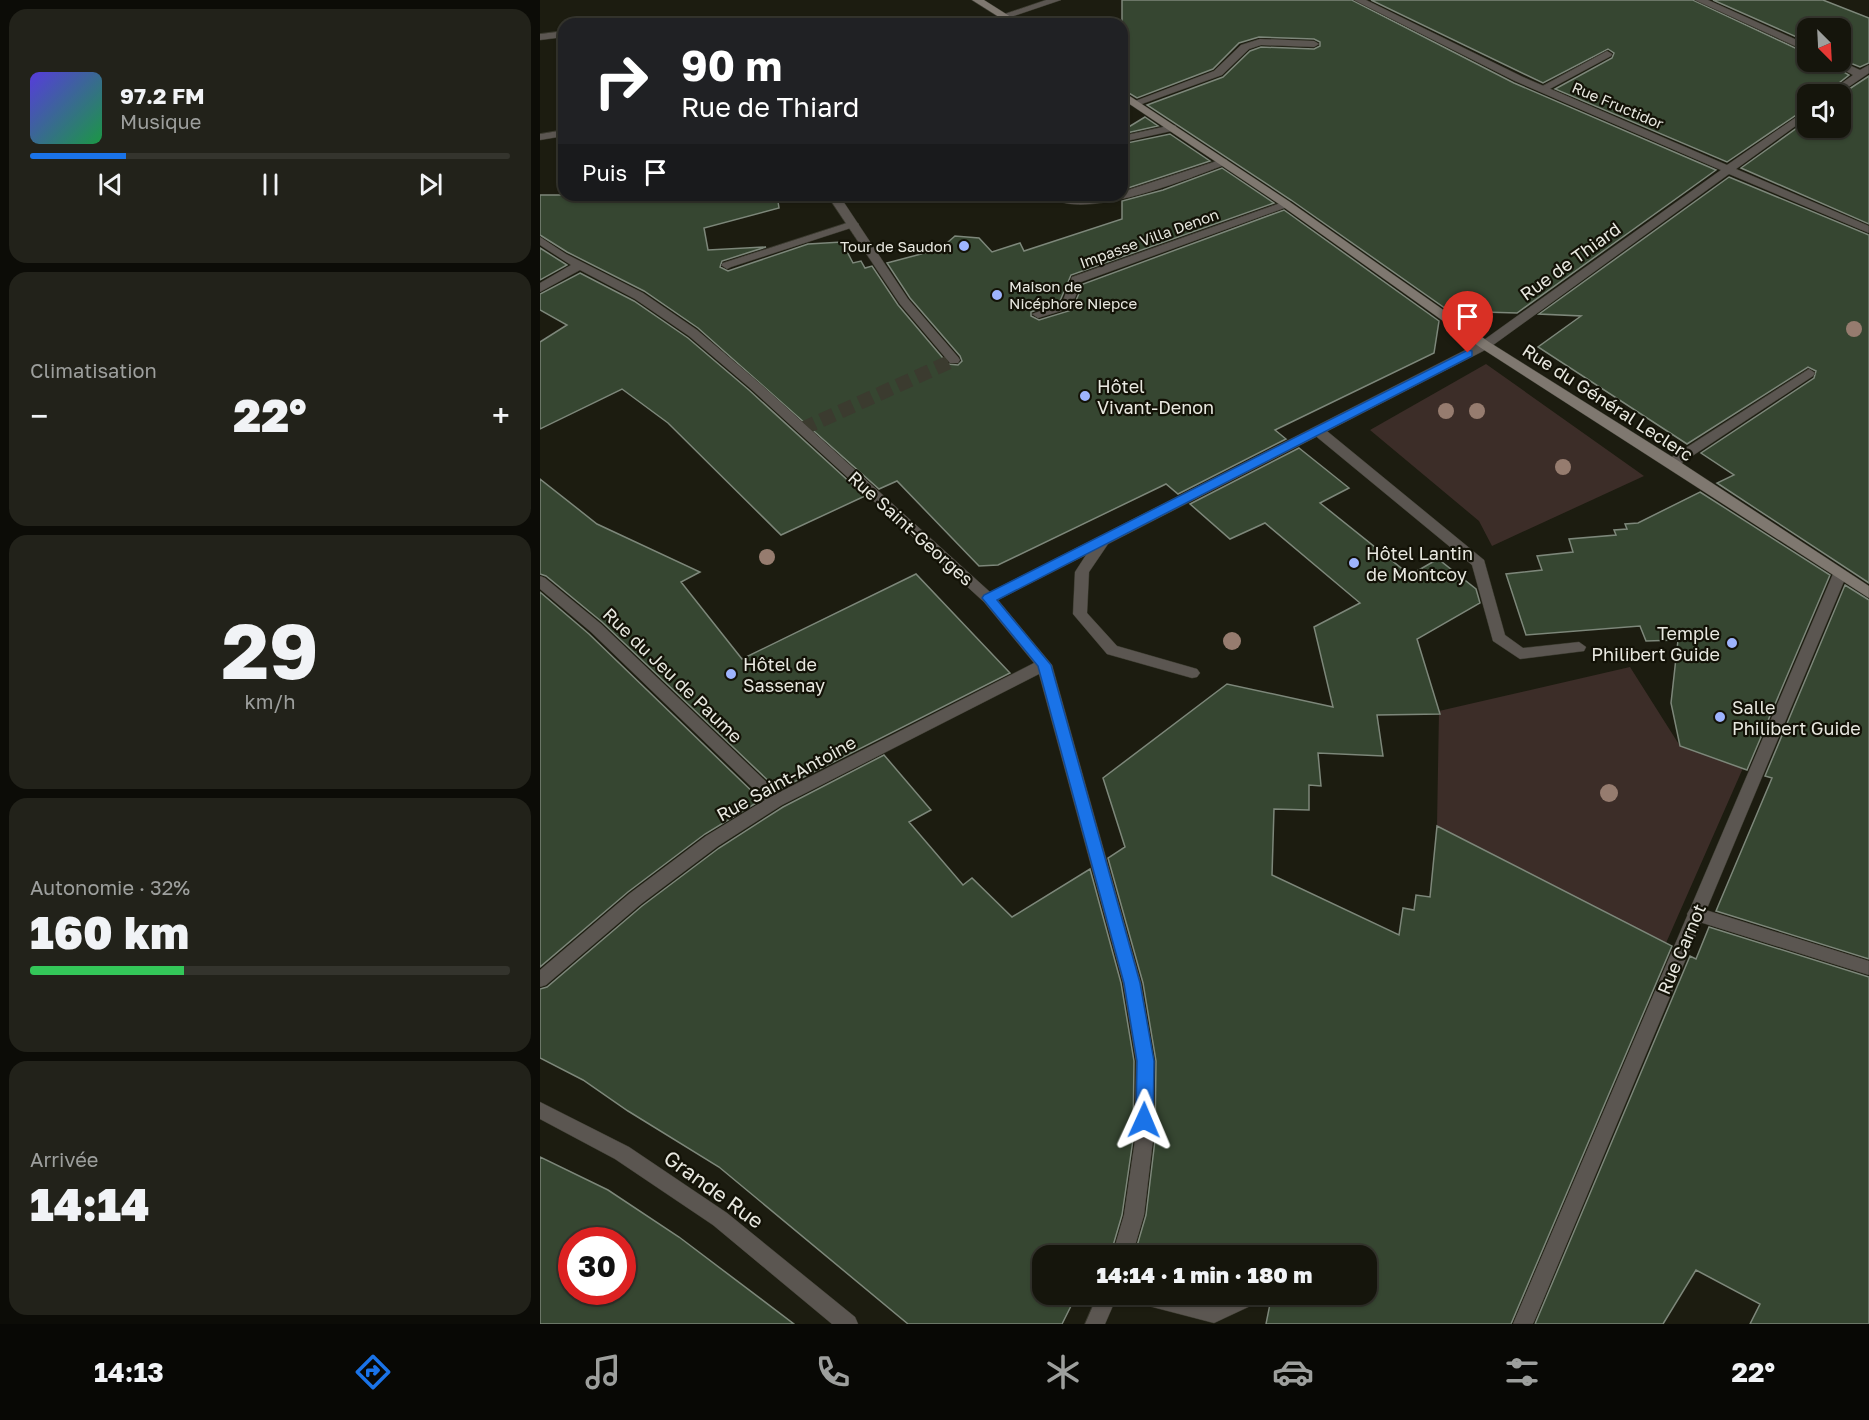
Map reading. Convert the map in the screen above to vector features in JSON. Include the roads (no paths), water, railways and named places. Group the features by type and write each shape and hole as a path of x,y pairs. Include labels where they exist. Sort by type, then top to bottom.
{"main road":[{"path":"976,0 1009,18"},
{"name":"Rue du Général Leclerc","path":"1128,98 1286,204 1485,345 1672,463 1869,593"}],"street":[{"path":"997,18 1056,0"},
{"name":"Rue Fructidor","path":"1359,0 1542,89 1730,168 1869,230"},
{"path":"1700,0 1797,44"},
{"path":"540,37 558,35"},
{"path":"1135,103 1218,73 1245,47 1260,42 1314,44"},
{"path":"1542,89 1607,54"},
{"path":"1846,84 1864,71"},
{"name":"Rue de Thiard","path":"988,598 1102,542 1485,345 1797,120"},
{"path":"1128,138 1172,128"},
{"path":"540,137 558,134"},
{"path":"1128,194 1223,162"},
{"path":"837,201 904,301 954,360"},
{"name":"Impasse Villa Denon","path":"1038,314 1067,305 1076,280 1286,204"},
{"path":"727,266 853,224"},
{"name":"Rue Saint-Georges","path":"540,240 579,266 639,296 693,333 754,385 988,598 1044,665 1132,983 1145,1061 1144,1140 1136,1204 1125,1245"},
{"path":"540,288 579,266"},
{"path":"1672,463 1809,373"},
{"path":"1317,430 1384,483 1479,564 1498,637 1520,654 1579,647"},
{"path":"1102,542 1083,572 1080,614 1112,650 1192,673"},
{"name":"Rue Carnot","path":"1523,1324 1840,574"},
{"name":"Rue du Jeu de Paume","path":"540,580 596,628 776,801"},
{"name":"Rue Saint-Antoine","path":"540,980 635,899 712,841 776,801 1044,665"},
{"path":"1696,914 1869,968"},
{"name":"Grande Rue","path":"540,1110 622,1153 720,1219 848,1324"},
{"path":"1095,1324 1103,1305"},
{"path":"1183,1305 1214,1313 1231,1305"}],"tunnel":[{"path":"802,429 954,360"}],"place":[{"name":"Tour de Saudon","path":"964,246"},
{"name":"Maison de Nicéphore Niepce","path":"997,295"},
{"name":"Hôtel Vivant-Denon","path":"1085,396"},
{"name":"Hôtel Lantin de Montcoy","path":"1354,563"},
{"name":"Temple Philibert Guide","path":"1732,643"},
{"name":"Hôtel de Sassenay","path":"731,674"},
{"name":"Salle Philibert Guide","path":"1720,717"}]}
